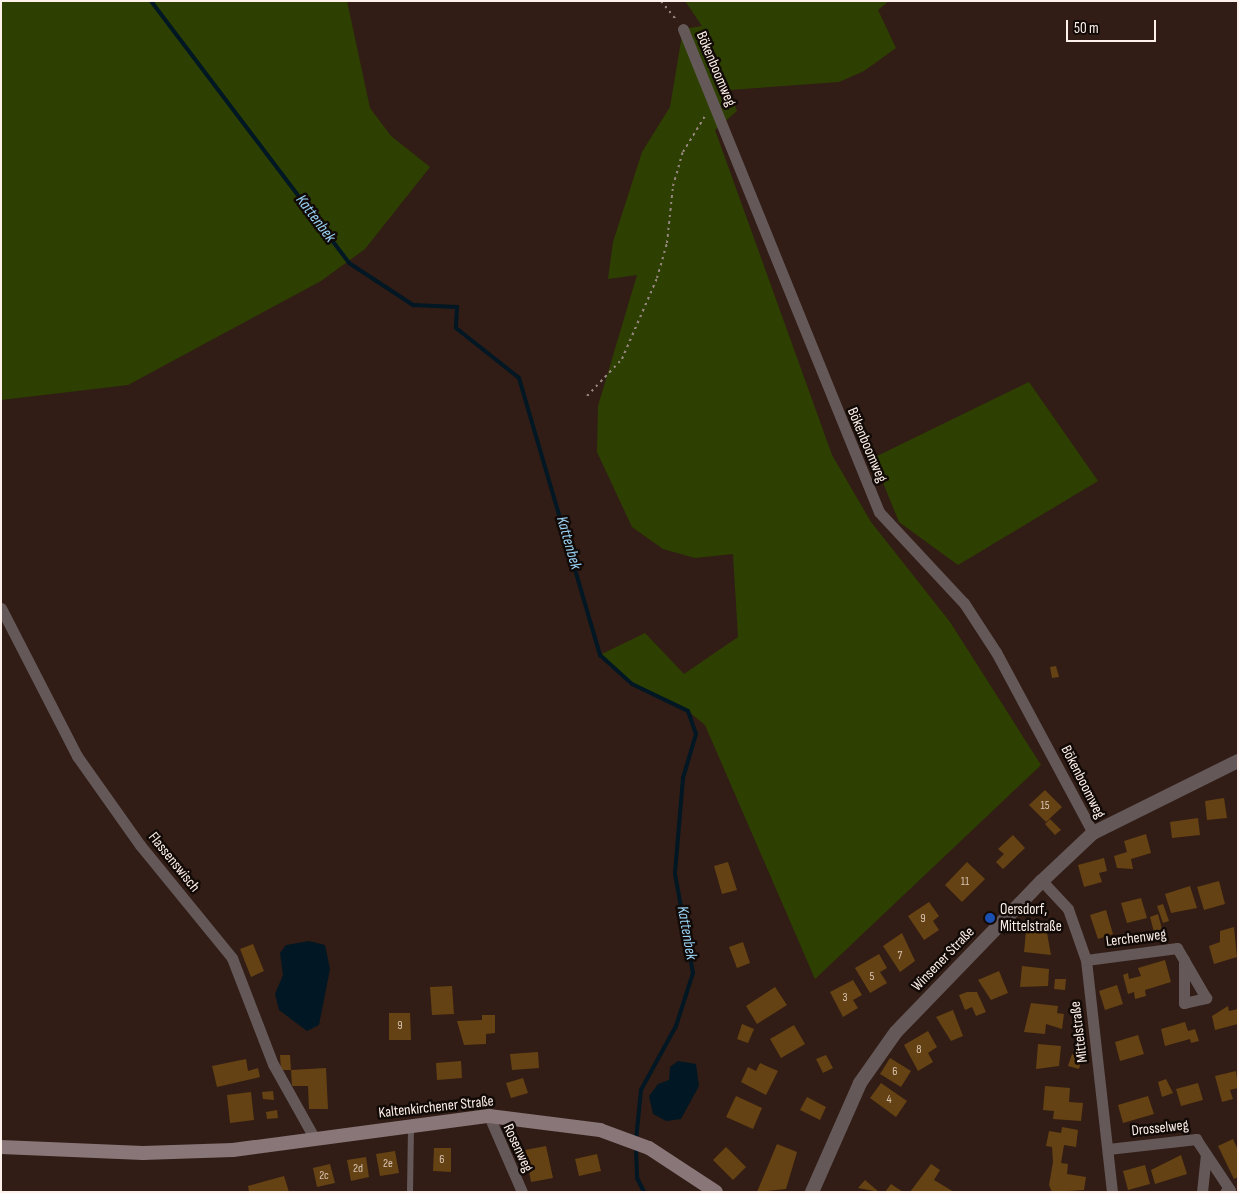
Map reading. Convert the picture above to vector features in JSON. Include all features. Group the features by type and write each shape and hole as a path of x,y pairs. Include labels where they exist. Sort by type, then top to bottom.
{"main road":[{"name":"Kaltenkirchener Straße","path":"1,1147 143,1153 232,1150 411,1124 489,1116 549,1120 622,1138 649,1148 716,1192"}],"street":[{"name":"Bökenboomweg","path":"683,29 717,107 879,512 964,603 996,652 1093,833"},
{"name":"Flassenswisch","path":"1,608 77,756 140,845 232,958 273,1064 315,1139"},
{"name":"Winsener Straße","path":"812,1192 860,1083 896,1032 1042,881 1093,833 1238,762"},
{"name":"Mittelstraße","path":"1042,881 1068,909 1086,960 1112,1192"},
{"name":"Lerchenweg","path":"1086,960 1176,948 1184,960"},
{"name":"Rosenweg","path":"489,1116 522,1192"},
{"name":"Drosselweg","path":"1108,1149 1196,1138 1230,1190 1225,1192"},
{"path":"1202,1192 1206,1154"}],"lane":[{"path":"410,1192 411,1124"}],"path":[{"path":"661,1 683,29"},
{"path":"587,396 622,359 667,242 673,186 683,152 700,120 717,107"}],"green space":[{"path":"1,1 347,1 370,108 391,136 430,167 365,249 321,281 128,385 1,400"},
{"path":"685,1 889,1 878,10 896,48 864,71 839,82 729,90 737,111 715,130 832,455 871,522 950,622 1041,765 815,979 705,725 688,711 632,684 600,655 645,633 684,674 738,637 733,554 695,558 663,549 632,527 597,452 598,406 637,275 608,279 613,242 642,152 670,107 683,29 702,26"},
{"path":"1029,382 1098,481 958,565 899,522 873,458"}],"water":[{"path":"309,941 325,945 330,969 319,1025 307,1031 279,1010 275,994 283,975 280,953 286,945"},
{"path":"678,1061 696,1064 699,1086 681,1119 666,1121 653,1114 649,1096 658,1084 669,1080 670,1067"}],"building":[{"path":"1056,666 1059,677 1052,678 1050,667"},
{"path":"1045,790 1062,807 1046,822 1029,805"},
{"path":"1224,798 1227,818 1207,820 1205,801"},
{"path":"1198,818 1200,835 1172,838 1170,822"},
{"path":"1050,819 1061,830 1055,835 1045,824"},
{"path":"1146,834 1151,853 1131,859 1133,869 1117,868 1114,856 1127,852 1124,841"},
{"path":"1013,835 1025,848 1003,869 996,862 1004,854 998,849"},
{"path":"1104,858 1107,871 1099,873 1102,882 1084,887 1078,865"},
{"path":"728,862 737,890 722,894 714,866"},
{"path":"967,862 985,879 962,902 945,885"},
{"path":"1219,881 1225,904 1204,910 1197,887"},
{"path":"1190,886 1197,908 1171,913 1165,894"},
{"path":"1141,898 1147,918 1127,923 1121,903"},
{"path":"929,902 939,916 933,921 939,930 924,940 908,916"},
{"path":"1163,904 1169,921 1163,923 1157,906"},
{"path":"1106,910 1113,934 1098,939 1090,915"},
{"path":"1158,914 1162,929 1154,932 1150,917"},
{"path":"1234,927 1237,957 1214,964 1209,946 1220,942 1220,931"},
{"path":"1026,931 1047,933 1051,955 1024,952"},
{"path":"902,933 915,961 900,972 883,946"},
{"path":"743,942 750,963 737,968 729,947"},
{"path":"253,944 264,971 251,977 240,949"},
{"path":"879,954 887,968 880,972 887,983 870,993 855,968"},
{"path":"1165,960 1171,982 1145,990 1146,996 1135,999 1134,992 1128,994 1123,975 1128,973 1129,979 1141,976 1138,968"},
{"path":"1022,966 1049,969 1048,986 1020,987"},
{"path":"999,971 1008,993 991,1000 978,980"},
{"path":"1055,979 1066,979 1065,990 1054,989"},
{"path":"853,980 862,995 853,1000 858,1008 843,1017 830,992"},
{"path":"1117,985 1123,1004 1105,1010 1099,991"},
{"path":"452,986 454,1014 432,1015 430,987"},
{"path":"775,987 787,1005 757,1024 746,1006"},
{"path":"967,992 977,992 986,1012 976,1016 972,1007 965,1010 959,995"},
{"path":"1031,1003 1058,1006 1057,1013 1064,1014 1062,1029 1046,1024 1045,1034 1024,1032"},
{"path":"1228,1006 1229,1011 1238,1009 1238,1024 1215,1030 1212,1016"},
{"path":"953,1010 963,1036 951,1041 936,1017"},
{"path":"389,1013 410,1013 411,1040 389,1040"},
{"path":"482,1015 495,1015 495,1033 486,1034 486,1044 464,1045 457,1021 482,1020"},
{"path":"1185,1022 1188,1031 1195,1029 1199,1041 1191,1043 1190,1039 1165,1046 1161,1029"},
{"path":"742,1024 754,1029 748,1043 737,1039"},
{"path":"794,1025 805,1044 781,1058 770,1039"},
{"path":"928,1031 937,1047 928,1053 933,1062 918,1071 904,1045"},
{"path":"1138,1035 1144,1054 1120,1061 1115,1042"},
{"path":"1038,1044 1061,1046 1059,1066 1036,1069"},
{"path":"538,1052 539,1068 512,1070 510,1054"},
{"path":"1072,1054 1082,1058 1079,1069 1068,1066"},
{"path":"280,1055 290,1055 291,1070 281,1070"},
{"path":"826,1055 833,1068 823,1073 816,1059"},
{"path":"890,1058 911,1071 901,1087 880,1074"},
{"path":"246,1059 248,1071 258,1068 260,1077 217,1087 212,1066"},
{"path":"461,1061 462,1078 437,1080 436,1063"},
{"path":"760,1063 778,1071 766,1095 741,1082 748,1067 756,1071"},
{"path":"326,1068 328,1109 309,1109 308,1086 292,1086 291,1070"},
{"path":"1236,1071 1238,1088 1230,1090 1233,1099 1222,1102 1215,1076"},
{"path":"523,1078 528,1093 511,1098 506,1083"},
{"path":"1166,1079 1173,1093 1162,1097 1158,1082"},
{"path":"881,1083 907,1101 896,1117 870,1098"},
{"path":"1198,1083 1203,1100 1181,1106 1176,1089"},
{"path":"1045,1086 1070,1088 1069,1102 1083,1103 1081,1121 1053,1119 1054,1111 1043,1110"},
{"path":"273,1091 274,1100 263,1099 262,1092"},
{"path":"251,1092 254,1120 230,1123 227,1095"},
{"path":"736,1096 762,1108 753,1129 726,1117"},
{"path":"1148,1096 1154,1114 1123,1123 1118,1105"},
{"path":"807,1097 826,1107 820,1120 800,1110"},
{"path":"277,1110 278,1118 267,1119 266,1112"},
{"path":"1062,1127 1078,1130 1076,1147 1064,1145 1061,1163 1068,1164 1067,1174 1086,1177 1084,1190 1052,1192 1049,1185 1053,1162 1052,1147 1046,1146 1049,1131 1061,1133"},
{"path":"1233,1139 1238,1150 1238,1177 1234,1179 1218,1146"},
{"path":"777,1144 797,1152 786,1189 757,1192"},
{"path":"546,1146 553,1178 531,1182 525,1150"},
{"path":"726,1147 746,1167 733,1180 713,1160"},
{"path":"434,1148 451,1148 451,1172 433,1171"},
{"path":"395,1151 399,1173 380,1176 376,1154"},
{"path":"597,1154 601,1171 579,1176 575,1159"},
{"path":"1181,1155 1187,1174 1155,1184 1151,1170"},
{"path":"366,1157 369,1177 351,1181 347,1160"},
{"path":"330,1164 335,1183 317,1187 313,1168"},
{"path":"931,1164 940,1170 934,1180 954,1192 910,1192"},
{"path":"1145,1165 1150,1184 1128,1190 1123,1171"},
{"path":"284,1176 289,1192 249,1192 248,1186"},
{"path":"865,1180 879,1192 858,1188"},
{"path":"891,1184 903,1192 885,1192"}],"waterway":[{"name":"Kattenbek","path":"151,1 349,263 413,305 457,307 456,328 519,378 600,655 632,684 688,711 696,734 683,778 675,874 693,973 676,1026 641,1090 636,1140"},
{"name":"Kattenbek","path":"636,1147 637,1178 644,1192"}],"place":[{"name":"Oersdorf, Mittelstraße","path":"990,918"}]}
